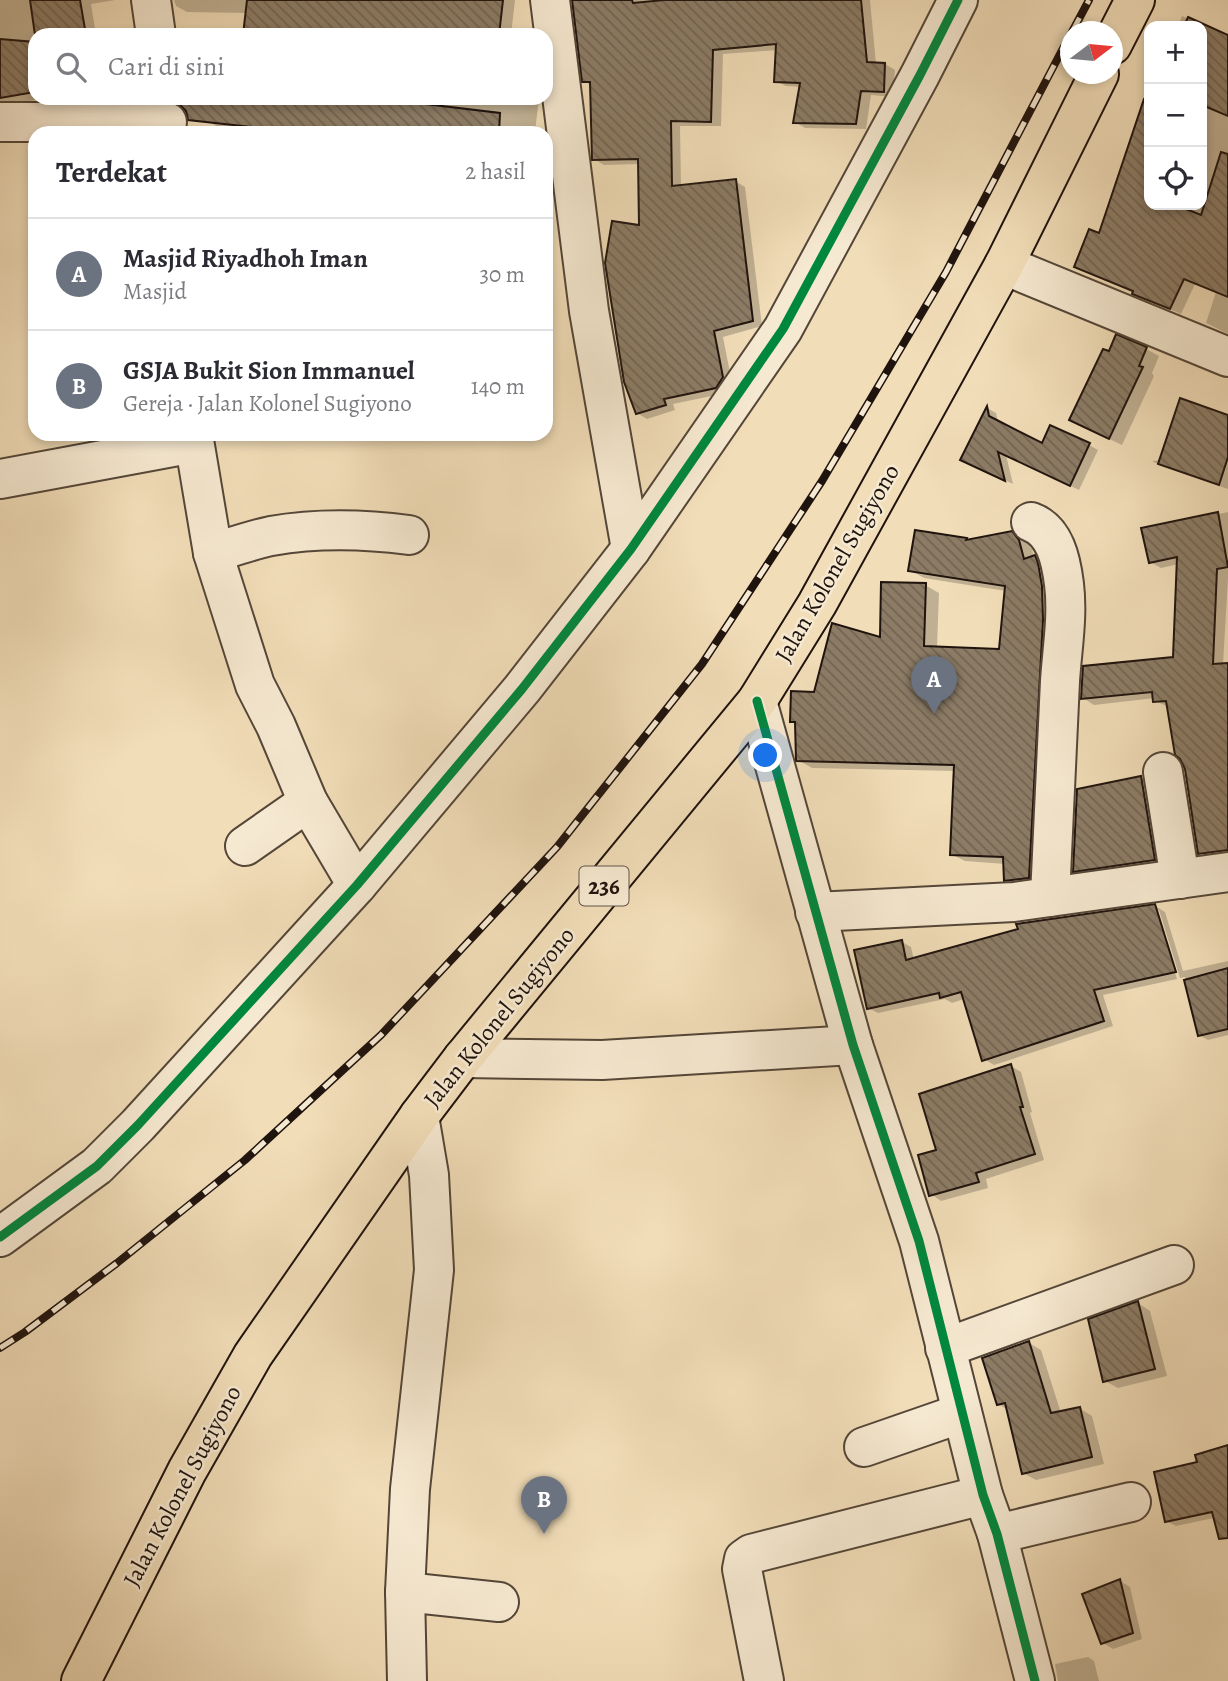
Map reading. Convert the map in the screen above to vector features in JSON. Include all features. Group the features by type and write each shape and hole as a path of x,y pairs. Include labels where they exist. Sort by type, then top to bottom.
{"main road":[{"path":"1123,24 1135,0"},
{"name":"Jalan Kolonel Sugiyono","path":"81,1681 187,1471 253,1355 419,1116 463,1058 757,701 817,604 1004,265 1094,84"}],"street":[{"path":"151,0 155,28"},
{"path":"551,0 552,28"},
{"path":"0,1237 97,1166 138,1125 357,885 522,689 631,549 783,329 958,0"},
{"path":"553,42 561,211 589,311 631,549"},
{"path":"0,122 166,118"},
{"path":"1004,265 1228,357"},
{"path":"0,479 180,441"},
{"path":"194,441 213,553 256,685 308,802 357,885"},
{"path":"1031,522 1042,526 1053,540 1064,584 1066,621 1050,897"},
{"path":"213,553 269,537 310,531 375,531 409,535"},
{"path":"757,701 853,1045 919,1241 983,1495 997,1534 1035,1681"},
{"path":"1163,772 1180,879"},
{"path":"245,846 308,802"},
{"path":"814,912 1014,902 1228,872"},
{"path":"463,1058 602,1060 853,1045"},
{"path":"407,1681 405,1592 410,1489 434,1270 429,1175 419,1116"},
{"path":"945,1348 1174,1265"},
{"path":"864,1447 962,1413"},
{"path":"764,1681 742,1569 744,1559 751,1554 983,1495"},
{"path":"997,1534 1131,1503"},
{"path":"405,1592 499,1602"}],"building":[{"path":"30,0 80,0 85,28 34,28"},
{"path":"247,0 503,0 500,28 244,28"},
{"path":"572,0 632,0 633,3 664,0 861,0 867,62 885,63 884,92 861,91 856,124 793,123 800,83 774,82 776,44 713,50 711,122 671,121 672,186 736,179 753,321 714,331 723,377 716,388 664,399 666,405 636,414 624,382 605,263 612,221 639,225 638,159 592,160 590,82 582,82"},
{"path":"1207,26 1228,35 1228,116 1207,107"},
{"path":"0,39 28,41 28,93 0,98"},
{"path":"1144,99 1144,210 1188,210 1201,215 1203,210 1207,210 1207,196 1221,152 1228,154 1228,297 1184,279 1170,309 1074,267 1089,229 1099,233"},
{"path":"180,105 433,105 500,113 499,126 242,126 188,120 186,111"},
{"path":"1116,334 1147,347 1139,366 1143,367 1109,439 1069,420 1103,349 1109,351"},
{"path":"1180,398 1228,415 1228,457 1219,485 1158,464"},
{"path":"987,406 989,416 1042,443 1050,425 1090,443 1070,486 998,452 1005,481 960,460"},
{"path":"1218,512 1228,567 1217,569 1213,664 1228,663 1228,850 1198,854 1185,769 1175,755 1166,701 1153,702 1152,692 1081,699 1083,666 1173,657 1177,557 1149,563 1141,528"},
{"path":"915,530 967,538 966,540 1012,531 1019,540 1024,559 1035,555 1038,563 1043,620 1029,878 1004,881 1003,857 950,855 954,765 796,761 795,722 790,722 791,691 814,692 832,623 880,637 881,582 926,583 924,646 999,649 1005,586 908,571"},
{"path":"1141,776 1155,860 1073,872 1077,789"},
{"path":"1155,904 1176,972 1094,990 1104,1021 982,1061 961,992 940,998 939,993 867,1009 854,950 902,940 906,960 1018,929 1016,924"},
{"path":"1228,968 1228,1029 1198,1036 1184,980"},
{"path":"1011,1064 1023,1107 1020,1107 1035,1154 976,1173 979,1182 929,1196 918,1155 936,1150 919,1094"},
{"path":"1138,1301 1155,1369 1103,1382 1088,1319"},
{"path":"1029,1341 1051,1413 1080,1407 1092,1457 1022,1474 1005,1403 997,1405 982,1358"},
{"path":"1228,1445 1228,1538 1219,1539 1212,1512 1165,1522 1154,1472 1197,1462 1195,1455"},
{"path":"1120,1579 1133,1633 1101,1644 1082,1594"}],"railway":[{"path":"1078,21 1089,0"},
{"path":"0,1348 117,1263 245,1160 381,1035 557,847 702,664 822,481 946,272 1060,54"}],"cycle path":[{"path":"0,1237 97,1166 138,1125 357,885 522,689 631,549 783,329 958,0"},
{"path":"757,701 853,1045 919,1241 983,1495 997,1534 1035,1681"}],"place":[{"name":"Masjid Riyadhoh Iman","path":"934,714"},
{"name":"GSJA Bukit Sion Immanuel","path":"544,1534"}]}
